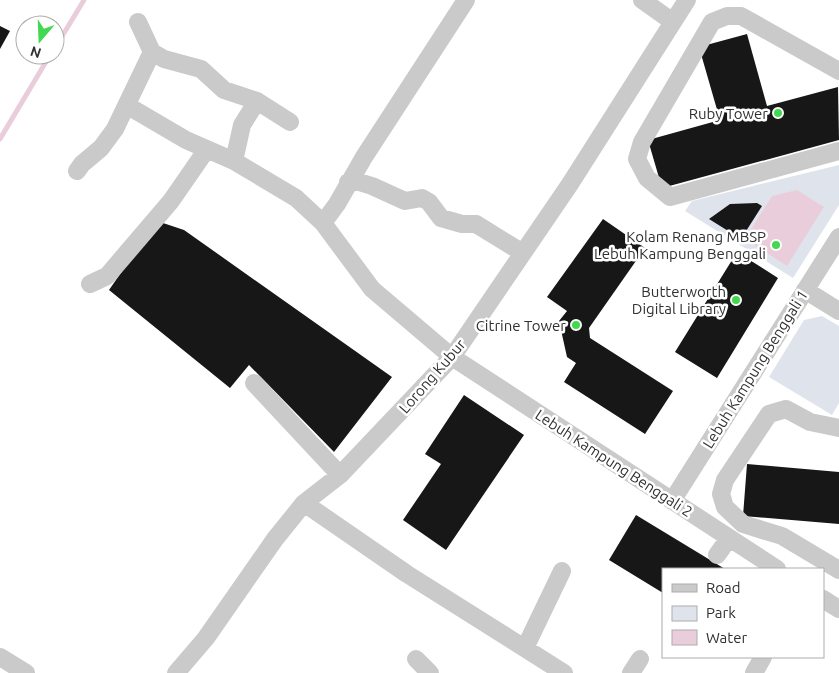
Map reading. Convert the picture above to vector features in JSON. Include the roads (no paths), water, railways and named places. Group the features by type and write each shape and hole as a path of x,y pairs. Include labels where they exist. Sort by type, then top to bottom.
{"street":[{"path":"323,223 337,204 348,182 466,0"},
{"path":"642,0 673,22"},
{"name":"Lorong Kubur","path":"176,673 206,638 275,539 304,502 340,475 452,357 570,184 686,0"},
{"path":"839,71 741,16 727,16 712,22 642,142 637,158 647,178 670,197 839,151"},
{"path":"138,22 152,52 164,58 201,69 224,90 257,101 290,122"},
{"path":"77,171 82,164 101,148 115,129 128,106 133,89 152,52"},
{"path":"234,161 242,125 257,101"},
{"name":"Lebuh Kampung Benggali 2","path":"128,106 186,140 234,161 296,198 323,223 372,289 452,357 775,568"},
{"path":"90,284 107,276 170,201 207,149"},
{"path":"348,182 359,182 372,186 405,201 422,198 429,202 441,218 462,224 476,224 523,253"},
{"name":"Lebuh Kampung Benggali 1","path":"672,501 839,236"},
{"path":"806,290 839,311"},
{"path":"254,383 340,475"},
{"path":"839,428 810,422 786,409 769,414 725,480 721,494 725,506 744,524 782,536 839,570"},
{"path":"304,502 407,574 564,673"},
{"path":"717,555 729,538"},
{"path":"525,648 562,571"},
{"path":"824,600 839,609"},
{"path":"0,658 26,673"},
{"path":"754,673 762,658"},
{"path":"416,659 430,673"}],"water":[{"path":"797,190 824,207 787,266 745,239 772,196"}],"waterway":[{"path":"65,31 84,0"},
{"path":"0,139 44,65"}],"place":[{"name":"Ruby Tower","path":"778,113"},
{"name":"Kolam Renang MBSP Lebuh Kampung Benggali","path":"776,245"},
{"name":"Butterworth Digital Library","path":"736,300"},
{"name":"Citrine Tower","path":"576,325"}]}
